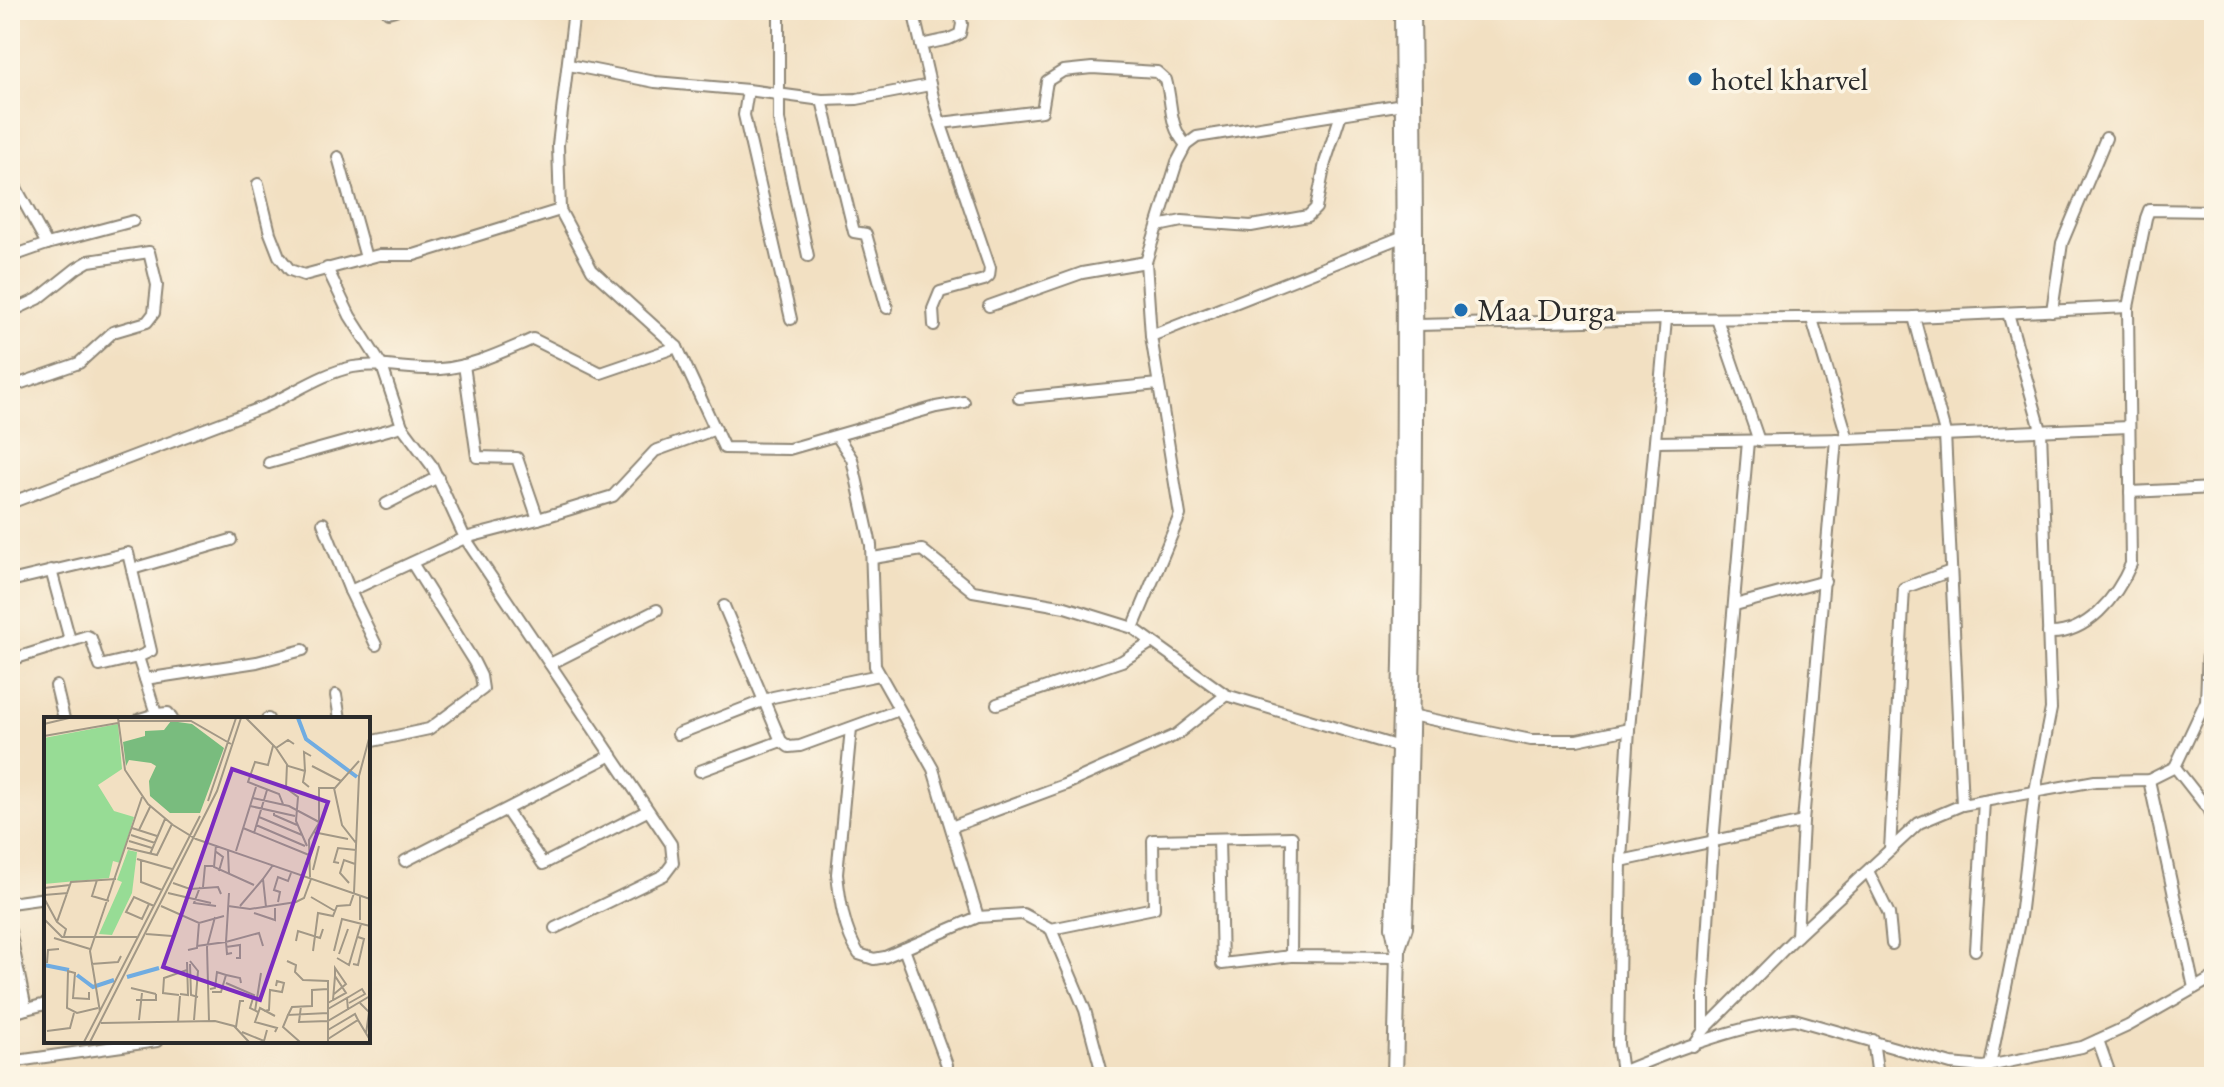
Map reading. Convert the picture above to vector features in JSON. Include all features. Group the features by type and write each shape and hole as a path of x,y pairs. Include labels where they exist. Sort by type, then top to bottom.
{"main road":[{"path":"1395,1077 1398,954 1393,927 1417,325 1408,70 1402,10"},
{"path":"1398,954 1405,927 1411,715 1406,650 1403,104 1413,10"}],"street":[{"path":"574,10 558,145 560,210 592,270 677,347 724,448 789,449 936,407 964,402"},
{"path":"779,10 779,120 808,256"},
{"path":"913,10 941,123 990,268 989,276 984,280 940,292 933,309 934,325"},
{"path":"921,45 960,34 959,10"},
{"path":"569,65 655,82 822,100 857,99 930,85"},
{"path":"941,123 1042,111 1047,81 1063,71 1092,68 1157,72 1166,80 1175,132 1186,145"},
{"path":"748,90 744,115 791,319"},
{"path":"822,100 854,232 866,234 887,308"},
{"path":"1133,628 1180,515 1151,336 1146,262 1177,162 1186,145 1197,137 1403,104"},
{"path":"1158,226 1182,221 1251,226 1308,216 1316,208 1325,163 1341,114"},
{"path":"2052,311 2062,243 2106,138"},
{"path":"338,157 366,258"},
{"path":"10,177 47,244"},
{"path":"258,184 279,256 290,270 304,275 379,255 414,255 560,210"},
{"path":"2048,633 2080,628 2099,611 2131,564 2128,307 2149,210 2214,211"},
{"path":"10,257 133,221"},
{"path":"1151,336 1404,236"},
{"path":"10,312 38,299 89,261 149,252 157,285 154,313 147,322 113,332 79,363 10,387"},
{"path":"989,306 1082,273 1146,262"},
{"path":"327,268 350,316 382,366 402,426 438,477 465,538 671,844 673,863 664,875 555,928"},
{"path":"1417,325 1914,317 2128,307"},
{"path":"1990,1066 2020,917 2035,791 2051,709 2041,430 2008,313"},
{"path":"1914,317 1945,433 1962,805"},
{"path":"1622,1072 1618,1044 1621,861 1629,729 1666,319"},
{"path":"1704,1030 1713,843 1754,441 1717,319"},
{"path":"1797,936 1803,822 1825,581 1842,439 1812,319"},
{"path":"10,503 293,394 337,371 364,366 440,369 464,365 533,339 601,373 677,347"},
{"path":"464,365 477,457 517,458 538,519"},
{"path":"1019,398 1158,384"},
{"path":"269,463 402,426"},
{"path":"1656,442 1842,439 2129,427"},
{"path":"350,591 465,538 613,496 655,451 716,429"},
{"path":"837,436 852,459 873,558 875,666 933,769 978,917"},
{"path":"386,504 438,477"},
{"path":"2130,492 2214,488"},
{"path":"323,523 376,645"},
{"path":"132,569 231,540"},
{"path":"873,558 922,550 973,591 1065,607 1133,628 1226,695 1399,747"},
{"path":"10,581 123,552 129,554 151,651 100,666 90,637 70,640 10,660"},
{"path":"370,742 429,729 483,689 474,662 412,563"},
{"path":"51,570 70,640"},
{"path":"1890,850 1904,588 1951,571"},
{"path":"1735,605 1825,581"},
{"path":"724,606 781,741 789,747 800,746 899,710"},
{"path":"550,664 657,610"},
{"path":"1693,1046 1704,1030 1797,936 1919,823 1962,805 2095,781 2149,780 2175,767 2210,701 2209,625 2214,614"},
{"path":"997,704 1122,661 1152,642"},
{"path":"145,679 257,662 303,650"},
{"path":"138,657 156,714"},
{"path":"678,734 764,701 879,675"},
{"path":"56,686 64,717"},
{"path":"336,695 340,717"},
{"path":"951,827 1064,785 1176,735 1226,695"},
{"path":"146,717 168,713 171,717"},
{"path":"1411,715 1531,740 1577,740 1629,729"},
{"path":"851,728 837,874 839,898 853,945 859,954 874,959 978,917 1023,914 1051,929 1085,1010 1103,1077"},
{"path":"700,771 781,741"},
{"path":"405,861 612,755"},
{"path":"2175,767 2208,809 2214,823"},
{"path":"2149,780 2194,988"},
{"path":"1975,950 1984,801"},
{"path":"506,810 543,864 647,811"},
{"path":"1621,861 1803,822"},
{"path":"1051,929 1154,908 1153,840 1292,837 1291,956"},
{"path":"1219,839 1222,964 1291,956 1398,954"},
{"path":"1868,871 1889,914 1892,944"},
{"path":"10,903 44,898"},
{"path":"10,931 26,1009"},
{"path":"904,949 947,1065"},
{"path":"1609,1077 1772,1021 1794,1019 1951,1064 1990,1066 2082,1047 2128,1026 2214,977"},
{"path":"10,1014 44,1004"},
{"path":"1873,1040 1878,1077"},
{"path":"2098,1040 2111,1077"},
{"path":"10,1062 143,1043"}],"place":[{"name":"hotel kharvel","path":"1695,79"},
{"name":"Maa Durga","path":"1461,310"}]}
